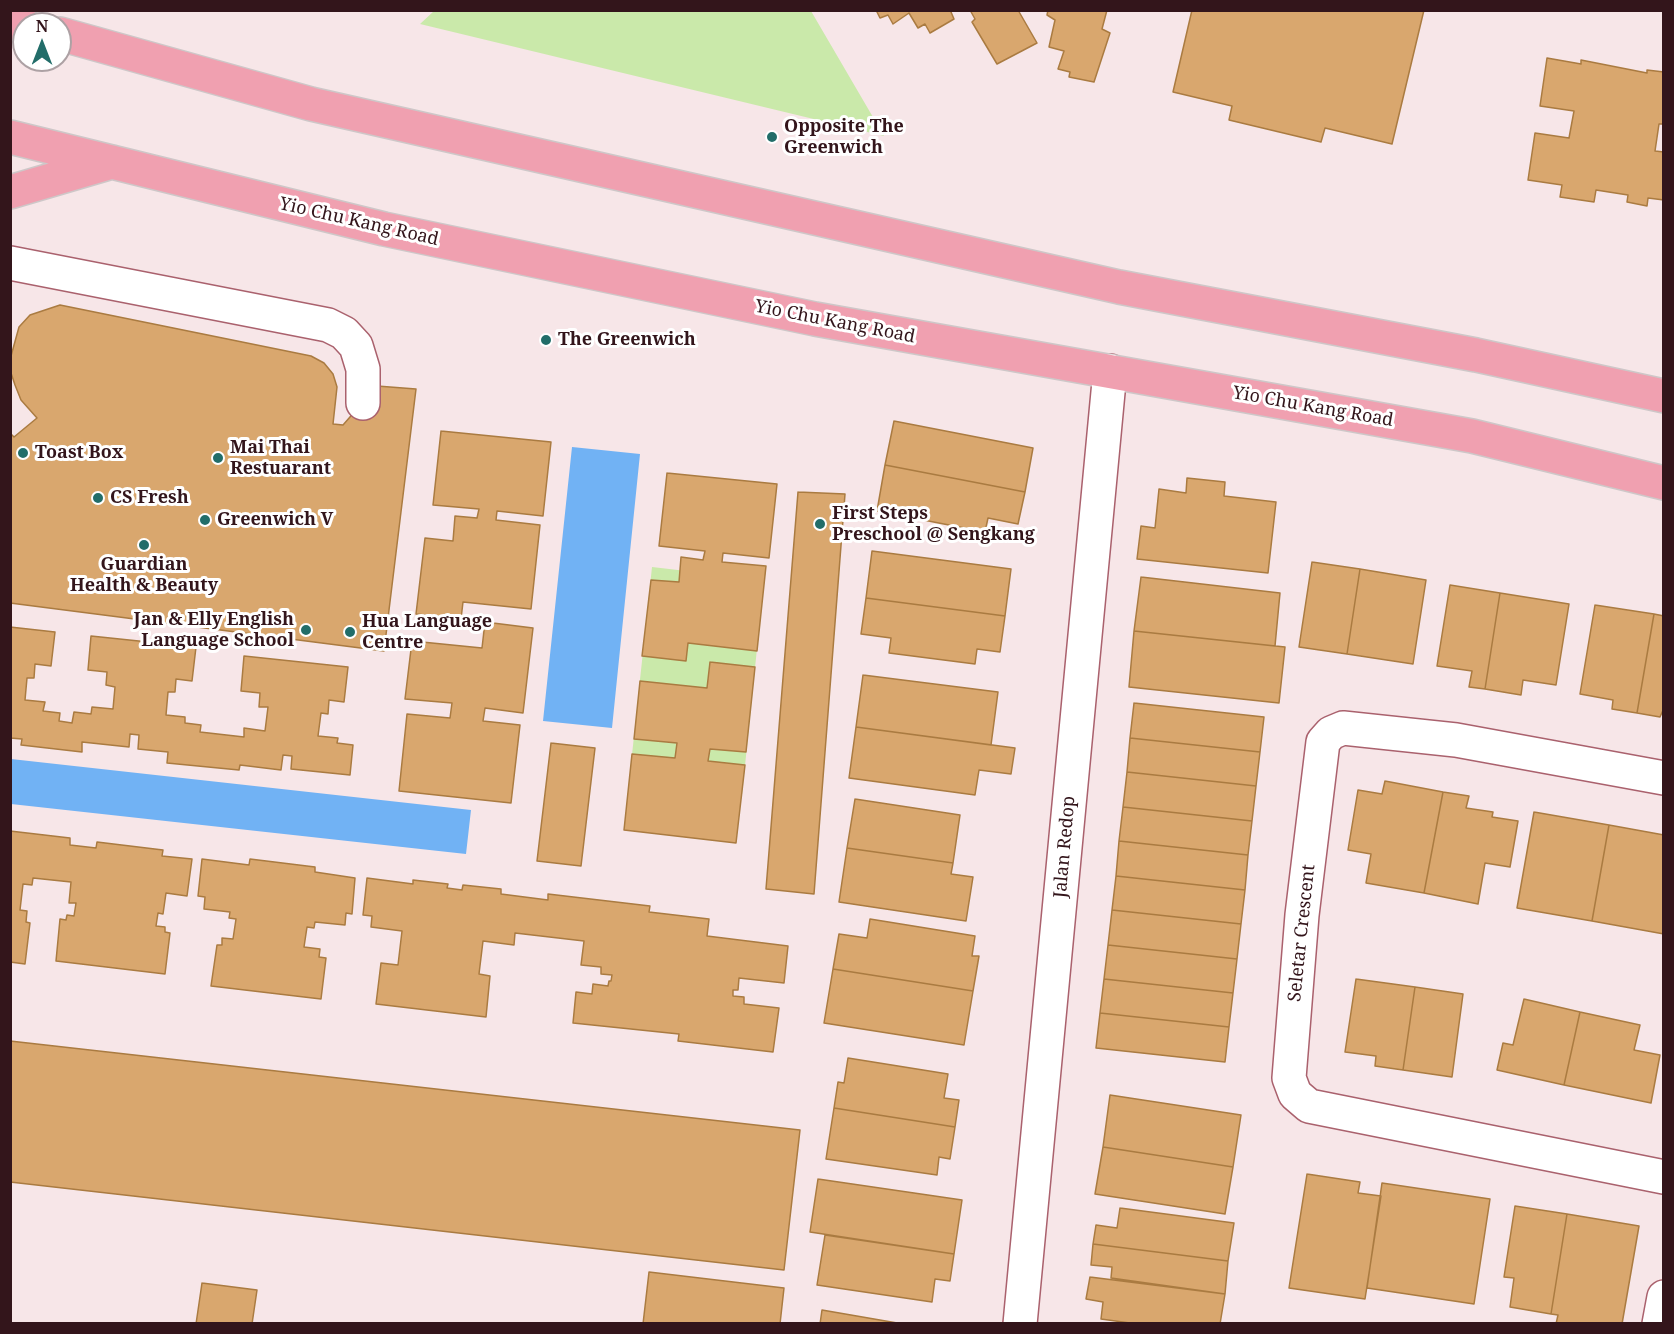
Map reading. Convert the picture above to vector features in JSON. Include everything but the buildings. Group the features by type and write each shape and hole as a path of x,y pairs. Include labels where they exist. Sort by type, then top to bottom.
{"main road":[{"path":"48,10 74,38 311,104 1109,285 1476,355 1664,396"},
{"name":"Yio Chu Kang Road","path":"10,137 407,234 815,319 1472,436 1664,483"},
{"path":"10,192 113,161"}],"street":[{"path":"10,263 327,325 344,333 356,346 363,369 363,403"},
{"name":"Jalan Redop","path":"1020,1323 1110,371"},
{"name":"Seletar Crescent","path":"1664,778 1456,740 1343,728 1331,733 1323,742 1302,915 1289,1078 1295,1094 1309,1106 1664,1177"},
{"path":"1659,1323 1664,1297"}],"green space":[{"path":"434,11 811,11 884,136 420,24"},
{"path":"652,567 764,580 742,795 629,783"}],"water":[{"path":"572,447 640,454 612,728 543,721"},
{"path":"11,759 471,810 466,854 11,804"}],"place":[{"name":"Opposite The Greenwich","path":"772,137"},
{"name":"The Greenwich","path":"546,340"},
{"name":"Toast Box","path":"23,453"},
{"name":"Mai Thai Restuarant","path":"218,458"},
{"name":"CS Fresh","path":"98,498"},
{"name":"Greenwich V","path":"205,520"},
{"name":"First Steps Preschool @ Sengkang","path":"820,524"},
{"name":"Guardian Health & Beauty","path":"144,545"},
{"name":"Jan & Elly English Language School","path":"306,630"},
{"name":"Hua Language Centre","path":"350,632"}]}
